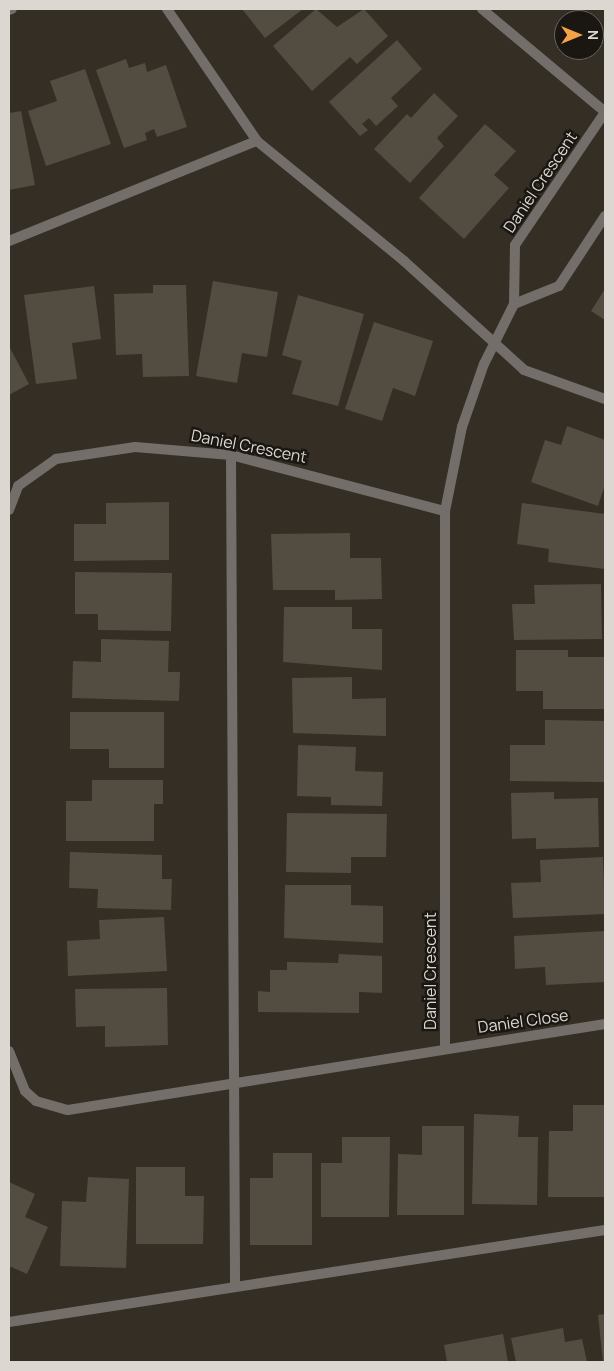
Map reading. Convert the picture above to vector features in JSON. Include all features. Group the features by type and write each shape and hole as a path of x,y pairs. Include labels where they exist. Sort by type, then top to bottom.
{"street":[{"path":"167,9 257,141 404,261 524,370 605,399"},
{"path":"482,9 605,112"},
{"name":"Daniel Crescent","path":"9,1051 25,1091 36,1101 68,1110 231,1085 446,1046 446,511 462,427 494,343 514,304 515,245 605,112"},
{"path":"9,241 257,141"},
{"path":"514,304 559,286 605,216"},
{"name":"Daniel Crescent","path":"9,510 18,486 56,458 135,448 231,455 446,511"},
{"path":"231,455 231,1085 235,1285"},
{"name":"Daniel Close","path":"446,1046 605,1024"},
{"path":"9,1322 235,1285 605,1230"}],"building":[{"path":"242,9 303,9 265,38"},
{"path":"316,9 337,27 364,9 388,36 357,64 350,57 312,91 273,46"},
{"path":"397,40 422,69 391,98 398,106 376,126 369,118 362,124 368,130 360,136 329,102"},
{"path":"126,59 129,68 145,63 147,72 166,65 187,127 157,137 154,129 145,133 147,140 124,148 96,70"},
{"path":"85,69 111,144 46,166 28,111 57,101 50,81"},
{"path":"434,93 458,116 437,138 444,146 410,183 374,149 407,114 411,118"},
{"path":"21,111 35,185 9,190 9,113"},
{"path":"485,124 516,151 494,175 509,188 464,239 419,198"},
{"path":"213,281 278,292 267,357 242,353 237,383 196,376"},
{"path":"153,285 186,285 189,376 143,377 142,354 116,355 114,294 153,293"},
{"path":"94,286 101,339 72,343 77,379 36,384 24,295"},
{"path":"605,289 605,320 591,311"},
{"path":"298,295 364,314 338,406 292,394 302,361 282,355"},
{"path":"374,322 433,341 415,396 393,388 382,421 345,409"},
{"path":"9,346 29,384 9,395"},
{"path":"567,426 605,440 605,485 598,506 531,482 545,440 561,445"},
{"path":"169,502 169,560 74,561 74,524 106,524 106,503"},
{"path":"522,503 605,514 605,569 548,562 549,549 517,544"},
{"path":"350,533 350,558 381,558 382,599 335,600 335,590 273,590 271,534"},
{"path":"75,572 172,573 171,631 98,630 98,614 75,614"},
{"path":"601,584 602,639 514,640 512,604 535,604 534,585"},
{"path":"284,607 352,607 352,629 382,629 382,670 283,662"},
{"path":"101,639 169,641 168,672 180,672 179,701 72,698 73,661 101,662"},
{"path":"516,650 568,650 568,657 605,657 605,709 543,709 543,691 516,691"},
{"path":"352,677 352,699 386,698 386,736 293,733 292,678"},
{"path":"70,712 164,712 164,768 109,768 109,749 70,749"},
{"path":"545,720 605,721 604,782 510,781 510,745 545,745"},
{"path":"298,745 356,747 355,771 383,772 382,806 331,805 331,797 297,796"},
{"path":"92,780 163,780 163,804 154,804 154,841 66,841 66,801 92,801"},
{"path":"554,792 554,799 598,798 599,847 536,849 536,838 512,839 511,793"},
{"path":"287,813 387,814 386,857 351,857 351,873 286,872"},
{"path":"70,852 162,855 162,879 172,879 171,910 97,908 98,889 69,888"},
{"path":"603,857 605,914 513,918 511,883 541,882 540,860"},
{"path":"285,885 351,885 351,905 383,906 383,943 284,938"},
{"path":"164,917 167,971 68,976 67,941 100,939 99,920"},
{"path":"605,931 605,982 546,985 545,967 515,969 514,936"},
{"path":"339,954 382,956 382,993 359,992 359,1013 258,1012 258,991 270,992 270,970 287,970 287,962 338,963"},
{"path":"167,988 168,1045 105,1047 105,1026 76,1027 75,989"},
{"path":"573,1105 605,1105 605,1197 548,1197 549,1131 573,1131"},
{"path":"474,1114 519,1116 518,1137 538,1137 537,1205 472,1204"},
{"path":"422,1126 464,1126 464,1215 397,1215 398,1154 422,1155"},
{"path":"342,1137 390,1137 389,1217 321,1217 321,1163 342,1163"},
{"path":"273,1153 312,1153 312,1245 250,1245 250,1178 273,1178"},
{"path":"136,1167 185,1167 185,1196 204,1196 203,1244 136,1244"},
{"path":"88,1177 129,1179 126,1268 60,1266 62,1201 86,1202"},
{"path":"9,1182 35,1194 25,1217 48,1227 27,1274 9,1266"},
{"path":"605,1314 605,1362 603,1362 598,1315"},
{"path":"563,1328 565,1342 582,1339 587,1362 516,1362 511,1338"},
{"path":"503,1334 508,1362 447,1362 444,1345"}]}
